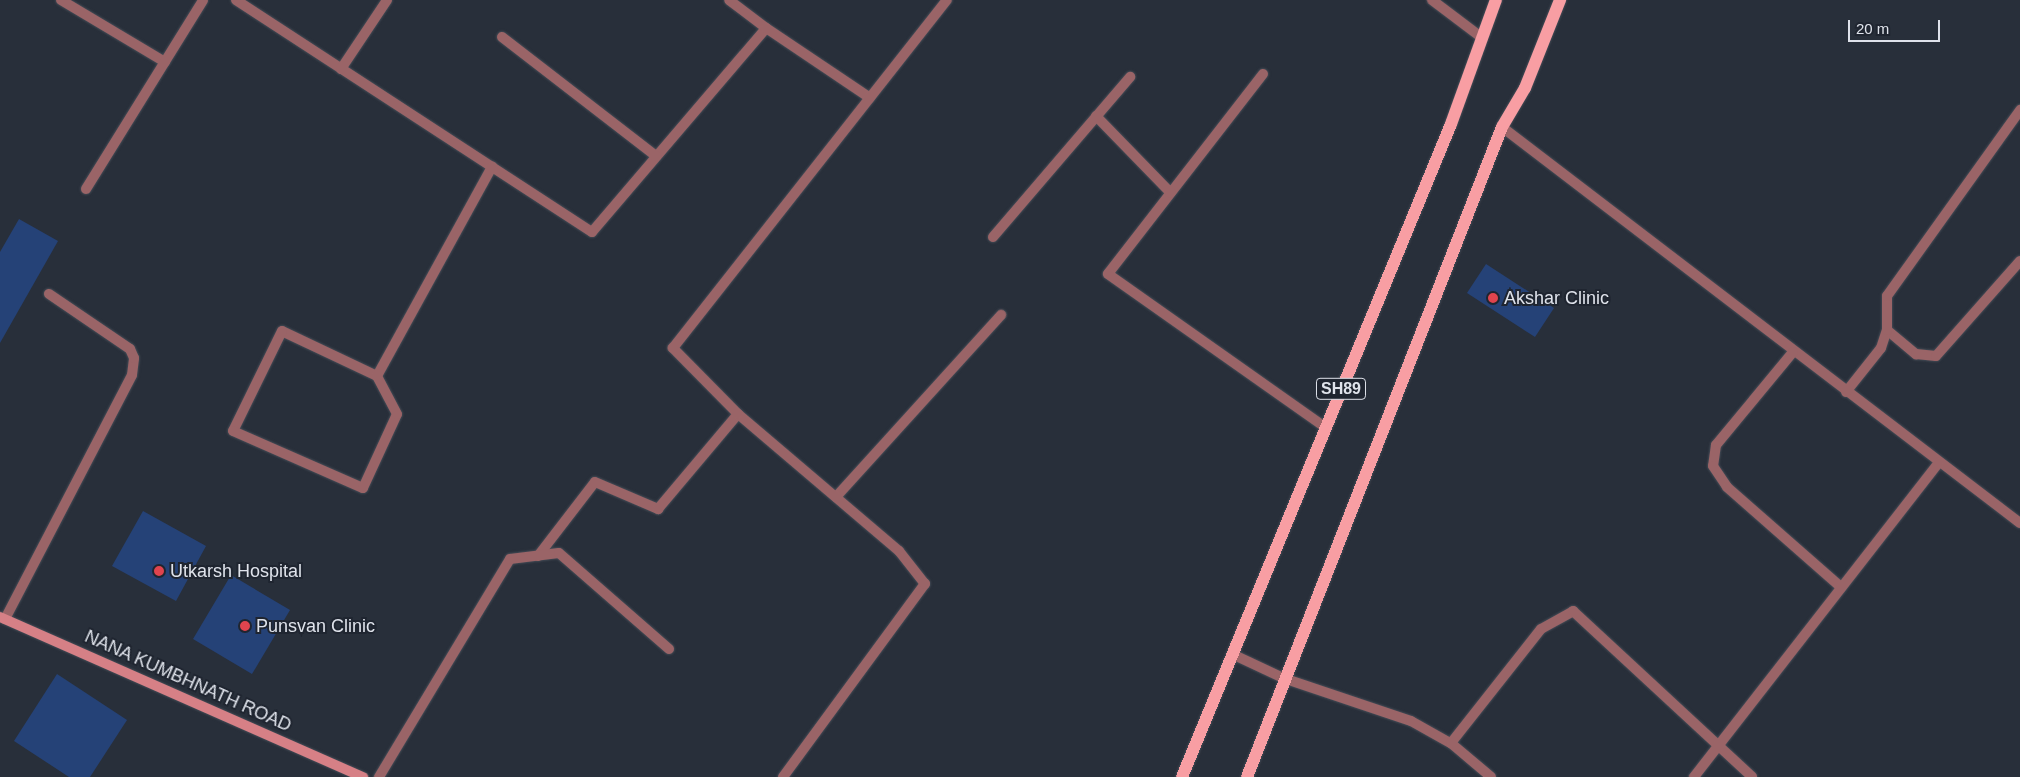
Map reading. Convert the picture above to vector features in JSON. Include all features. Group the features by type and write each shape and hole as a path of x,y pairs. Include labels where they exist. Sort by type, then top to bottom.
{"main road":[{"name":"SH89","path":"1182,777 1451,124 1496,0"},
{"name":"SH89","path":"1247,777 1283,678 1502,127 1525,88 1560,0"},
{"name":"NANA KUMBHNATH ROAD","path":"3,618 363,777"}],"street":[{"path":"61,0 165,62"},
{"path":"86,189 203,0"},
{"path":"236,0 592,232 766,28"},
{"path":"341,69 386,0"},
{"path":"729,0 766,28 870,98"},
{"path":"783,777 925,584 899,551 738,414 673,348 947,0"},
{"path":"1432,0 1481,37"},
{"path":"502,37 656,156"},
{"path":"1263,74 1108,274 1325,427"},
{"path":"993,237 1130,76"},
{"path":"1846,392 1881,348 1887,330 1887,296 2020,110"},
{"path":"1096,116 1171,193"},
{"path":"1502,127 1793,352 2020,523"},
{"path":"377,376 492,168"},
{"path":"1887,330 1916,354 1936,356 2020,261"},
{"path":"3,618 132,375 134,358 130,349 48,294"},
{"path":"836,497 1001,315"},
{"path":"282,332 377,376 397,414 363,488 233,431 282,332"},
{"path":"1793,352 1716,445 1714,466 1726,487 1841,588"},
{"path":"538,556 595,482 658,508 738,414"},
{"path":"1694,777 1938,462"},
{"path":"378,777 510,559 559,553 669,648"},
{"path":"1451,743 1541,629 1573,611 1752,777"},
{"path":"1232,654 1283,678 1411,721 1451,743 1491,777"}],"building":[{"path":"19,219 58,241 0,343 0,252"},
{"path":"1486,264 1554,308 1535,337 1467,293"},
{"path":"143,511 206,546 176,601 112,566"},
{"path":"231,575 290,610 252,674 193,639"},
{"path":"57,674 127,720 90,777 69,777 14,741"}],"place":[{"name":"Akshar Clinic","path":"1493,298"},
{"name":"Utkarsh Hospital","path":"159,571"},
{"name":"Punsvan Clinic","path":"245,626"}]}
